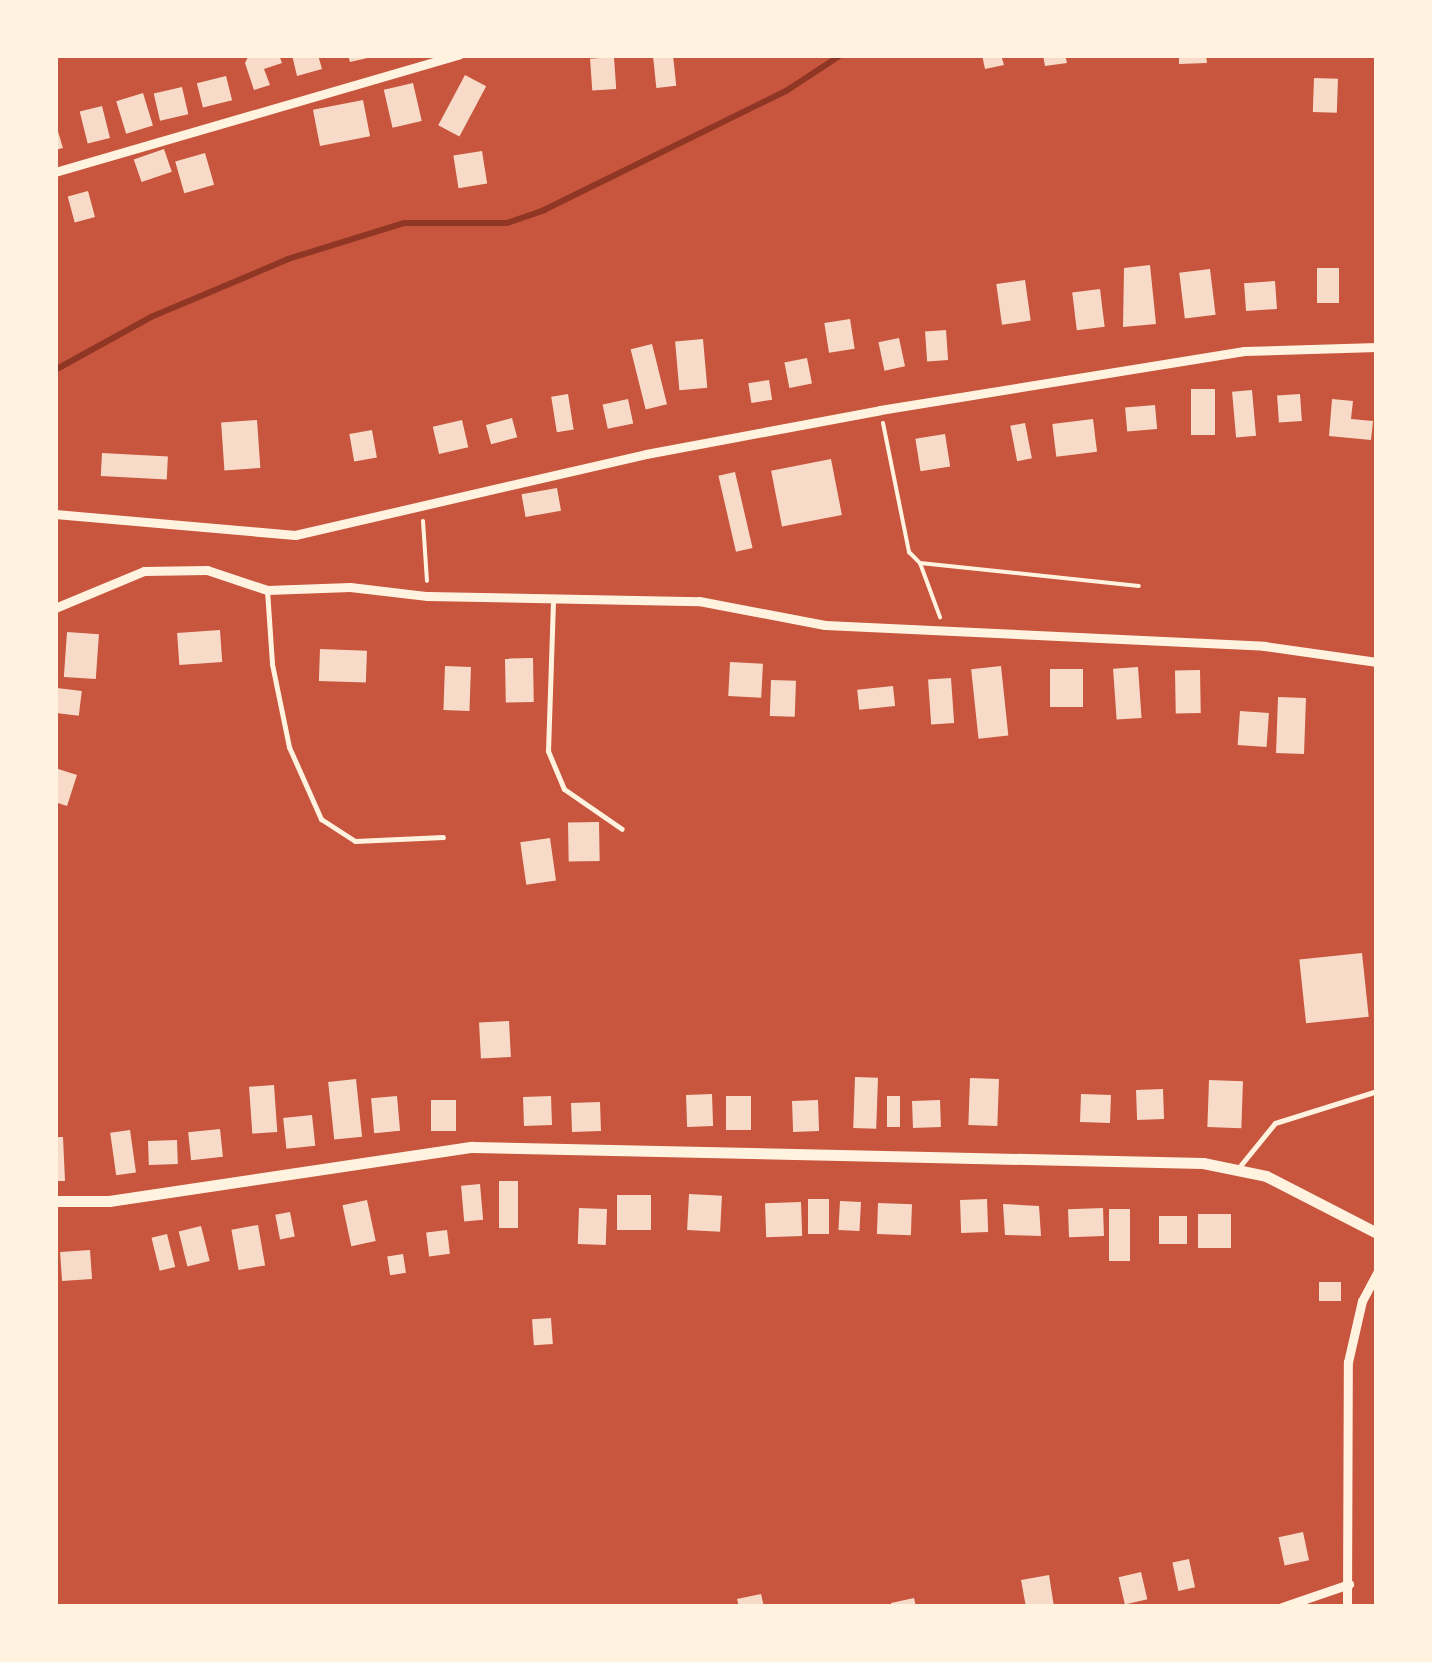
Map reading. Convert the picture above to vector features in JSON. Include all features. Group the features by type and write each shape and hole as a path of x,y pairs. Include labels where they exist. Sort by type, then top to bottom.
{"street":[{"path":"55,172 460,55"},
{"path":"55,514 296,535 646,454 880,410 1244,352 1377,347"},
{"path":"55,608 144,571 207,570 267,590 350,587 428,596 552,601 698,601 825,626 942,626 1264,646 1377,662"},
{"path":"55,1201 109,1201 472,1148 1240,1166 1377,1233"},
{"path":"1347,1607 1348,1362 1362,1301 1377,1273"},
{"path":"1282,1607 1348,1584"}],"lane":[{"path":"267,590 272,664 290,748 322,819 355,841 443,836"},
{"path":"552,601 548,750 564,789 622,829"},
{"path":"1240,1166 1275,1123 1377,1091"}],"path":[{"path":"880,410 909,552 920,562 942,626"},
{"path":"422,508 428,596"},
{"path":"920,562 1139,586"}],"building":[{"path":"249,55 279,55 282,63 264,69 270,85 254,90 245,63"},
{"path":"292,55 318,55 322,69 297,76"},
{"path":"348,55 372,55 372,57 350,62"},
{"path":"673,55 676,86 656,88 653,57"},
{"path":"982,55 1001,55 1004,65 985,69"},
{"path":"1043,55 1065,55 1067,63 1045,66"},
{"path":"1179,55 1206,55 1207,63 1179,64"},
{"path":"614,57 616,89 592,91 590,59"},
{"path":"465,75 486,86 459,137 438,125"},
{"path":"226,76 232,100 203,108 197,83"},
{"path":"1314,78 1338,79 1337,113 1313,112"},
{"path":"413,83 422,121 393,128 384,90"},
{"path":"182,87 188,114 160,121 154,94"},
{"path":"143,93 153,126 126,134 116,101"},
{"path":"363,100 370,136 320,146 313,110"},
{"path":"102,106 110,138 88,144 80,112"},
{"path":"55,122 63,148 55,150"},
{"path":"164,149 172,172 142,182 134,159"},
{"path":"482,151 487,184 459,188 453,156"},
{"path":"205,153 214,185 184,193 175,162"},
{"path":"88,191 95,217 75,223 68,196"},
{"path":"1150,265 1156,324 1123,327 1124,268"},
{"path":"1317,268 1339,268 1339,303 1317,303"},
{"path":"1210,269 1216,315 1185,318 1179,273"},
{"path":"1025,280 1031,321 1002,325 996,284"},
{"path":"1275,281 1277,309 1246,311 1244,283"},
{"path":"1100,289 1105,327 1077,330 1072,292"},
{"path":"850,319 855,349 829,353 824,323"},
{"path":"946,330 948,360 927,361 925,331"},
{"path":"899,338 905,366 884,371 878,342"},
{"path":"703,339 707,388 679,390 675,341"},
{"path":"652,344 667,404 646,409 631,349"},
{"path":"807,358 812,384 789,388 784,362"},
{"path":"769,380 772,400 751,403 748,383"},
{"path":"1191,389 1215,389 1215,435 1191,435"},
{"path":"1252,390 1256,436 1236,438 1232,392"},
{"path":"568,394 574,430 557,432 551,397"},
{"path":"1300,394 1302,421 1279,423 1277,396"},
{"path":"628,399 633,423 608,429 603,404"},
{"path":"1332,399 1353,401 1351,419 1373,421 1371,440 1329,436"},
{"path":"1155,405 1157,429 1127,432 1125,408"},
{"path":"512,418 517,437 491,444 486,425"},
{"path":"1093,419 1097,452 1056,457 1052,424"},
{"path":"257,420 260,468 224,470 221,423"},
{"path":"462,420 468,447 439,454 433,427"},
{"path":"1025,423 1032,458 1017,461 1010,426"},
{"path":"372,430 377,458 354,462 349,434"},
{"path":"945,434 950,467 921,471 915,439"},
{"path":"102,453 168,456 167,479 101,476"},
{"path":"831,459 842,515 782,527 771,471"},
{"path":"735,472 753,548 736,552 718,476"},
{"path":"557,488 561,511 526,517 522,494"},
{"path":"220,630 222,662 179,665 177,633"},
{"path":"67,632 99,634 96,679 64,677"},
{"path":"320,649 367,651 366,683 319,681"},
{"path":"505,658 533,658 534,702 506,702"},
{"path":"730,662 763,664 761,698 728,696"},
{"path":"445,666 471,667 469,711 443,710"},
{"path":"1001,666 1008,736 978,739 971,669"},
{"path":"1138,667 1142,718 1117,720 1113,669"},
{"path":"1050,669 1083,669 1083,707 1050,707"},
{"path":"1175,670 1200,670 1201,713 1176,713"},
{"path":"951,678 954,723 931,724 928,680"},
{"path":"771,680 796,681 795,717 770,716"},
{"path":"893,686 895,706 859,710 857,690"},
{"path":"57,688 82,691 79,716 55,713"},
{"path":"1278,697 1306,698 1304,754 1276,753"},
{"path":"1240,711 1269,713 1267,747 1238,745"},
{"path":"55,768 77,775 67,806 55,802"},
{"path":"599,822 600,861 569,862 568,823"},
{"path":"550,838 556,881 526,885 520,842"},
{"path":"1362,953 1369,1017 1306,1023 1299,960"},
{"path":"509,1021 511,1057 481,1059 479,1023"},
{"path":"855,1077 878,1078 876,1129 853,1128"},
{"path":"970,1078 999,1079 997,1126 968,1125"},
{"path":"356,1079 362,1137 334,1140 328,1082"},
{"path":"1209,1080 1243,1081 1241,1128 1207,1127"},
{"path":"274,1085 277,1132 252,1134 249,1087"},
{"path":"1163,1089 1164,1119 1137,1120 1136,1090"},
{"path":"712,1094 713,1126 687,1127 686,1095"},
{"path":"1081,1094 1111,1095 1110,1123 1080,1122"},
{"path":"397,1096 400,1131 374,1133 371,1098"},
{"path":"551,1096 552,1125 524,1126 523,1097"},
{"path":"726,1096 751,1096 751,1130 726,1130"},
{"path":"887,1096 900,1096 900,1127 887,1127"},
{"path":"431,1100 456,1100 456,1131 431,1131"},
{"path":"818,1100 819,1131 793,1132 792,1101"},
{"path":"940,1100 941,1127 913,1128 912,1101"},
{"path":"600,1102 601,1131 572,1132 571,1103"},
{"path":"312,1115 315,1146 286,1149 283,1118"},
{"path":"220,1129 223,1157 191,1160 188,1132"},
{"path":"130,1130 136,1173 116,1175 110,1133"},
{"path":"55,1137 63,1137 65,1181 55,1181"},
{"path":"177,1140 178,1164 149,1165 148,1141"},
{"path":"499,1181 518,1181 518,1228 499,1228"},
{"path":"480,1184 483,1220 464,1222 461,1186"},
{"path":"689,1194 722,1196 720,1232 687,1230"},
{"path":"617,1195 651,1195 651,1230 617,1230"},
{"path":"808,1199 829,1199 829,1234 808,1234"},
{"path":"987,1199 988,1232 961,1233 960,1200"},
{"path":"367,1200 376,1241 351,1246 343,1205"},
{"path":"840,1201 861,1202 859,1231 838,1230"},
{"path":"801,1202 802,1236 766,1237 765,1203"},
{"path":"878,1203 912,1204 911,1235 877,1234"},
{"path":"1003,1204 1039,1206 1041,1236 1005,1235"},
{"path":"579,1208 607,1209 606,1245 578,1244"},
{"path":"1103,1208 1104,1236 1069,1237 1068,1209"},
{"path":"1109,1209 1130,1209 1130,1261 1109,1261"},
{"path":"290,1212 295,1237 280,1239 275,1215"},
{"path":"1198,1214 1231,1214 1231,1248 1198,1248"},
{"path":"1159,1216 1187,1216 1187,1244 1159,1244"},
{"path":"258,1225 265,1265 239,1270 231,1230"},
{"path":"201,1226 210,1261 187,1266 179,1232"},
{"path":"447,1230 450,1254 429,1256 426,1233"},
{"path":"167,1234 175,1267 160,1271 151,1238"},
{"path":"90,1250 92,1279 62,1281 60,1252"},
{"path":"403,1254 406,1273 390,1275 387,1257"},
{"path":"1319,1282 1341,1282 1341,1301 1319,1301"},
{"path":"551,1318 553,1344 534,1345 532,1319"},
{"path":"1303,1532 1309,1560 1285,1566 1279,1537"},
{"path":"1189,1559 1195,1587 1178,1591 1172,1563"},
{"path":"1141,1572 1147,1599 1125,1604 1119,1577"},
{"path":"1049,1575 1054,1607 1026,1607 1021,1580"},
{"path":"761,1594 764,1607 739,1607 737,1599"},
{"path":"914,1598 916,1607 892,1607 891,1603"}],"waterway":[{"path":"55,370 151,317 288,259 404,223 507,223 544,210 786,91 841,55"}]}
